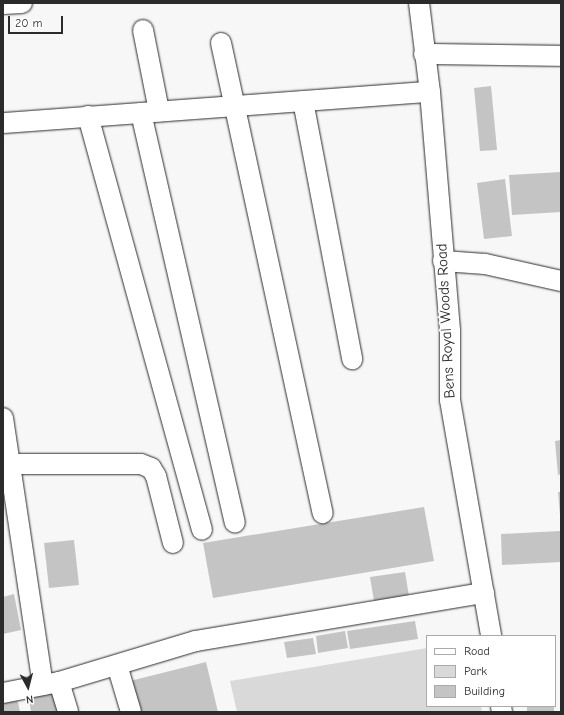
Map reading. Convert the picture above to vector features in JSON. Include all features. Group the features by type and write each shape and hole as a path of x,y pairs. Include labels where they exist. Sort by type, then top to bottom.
{"street":[{"path":"3,4 22,3"},
{"name":"Bens Royal Woods Road","path":"419,3 424,54 430,92 450,331 450,400 491,635"},
{"path":"142,30 150,112 235,522"},
{"path":"221,43 237,106 323,513"},
{"path":"424,54 561,56"},
{"path":"3,122 430,92"},
{"path":"303,101 352,359"},
{"path":"88,116 202,530"},
{"path":"443,261 485,264 561,280"},
{"path":"3,418 9,464 51,683 68,712"},
{"path":"9,464 142,464 151,468 156,476 173,543"},
{"path":"3,693 51,683 196,641 484,593"},
{"path":"117,665 131,712"}],"green space":[{"path":"426,648 426,707 481,707 482,712 237,712 230,681"}],"building":[{"path":"491,86 497,150 480,151 474,88"},
{"path":"561,172 561,212 512,215 509,175"},
{"path":"505,179 512,236 484,239 477,183"},
{"path":"561,440 561,474 558,475 555,441"},
{"path":"558,492 561,492 561,515 560,515"},
{"path":"424,507 434,561 213,598 203,543"},
{"path":"560,531 561,562 502,565 501,534"},
{"path":"74,540 79,585 49,588 44,543"},
{"path":"405,572 409,596 374,601 370,577"},
{"path":"14,594 21,630 3,634 3,597"},
{"path":"415,621 418,639 350,649 347,631"},
{"path":"345,631 348,648 318,653 316,636"},
{"path":"313,638 316,654 287,658 284,642"},
{"path":"206,662 218,712 138,712 130,681"},
{"path":"55,689 60,712 31,712 28,694"},
{"path":"17,697 20,712 3,712 3,700"},
{"path":"527,707 554,707 554,712 527,712"}]}
